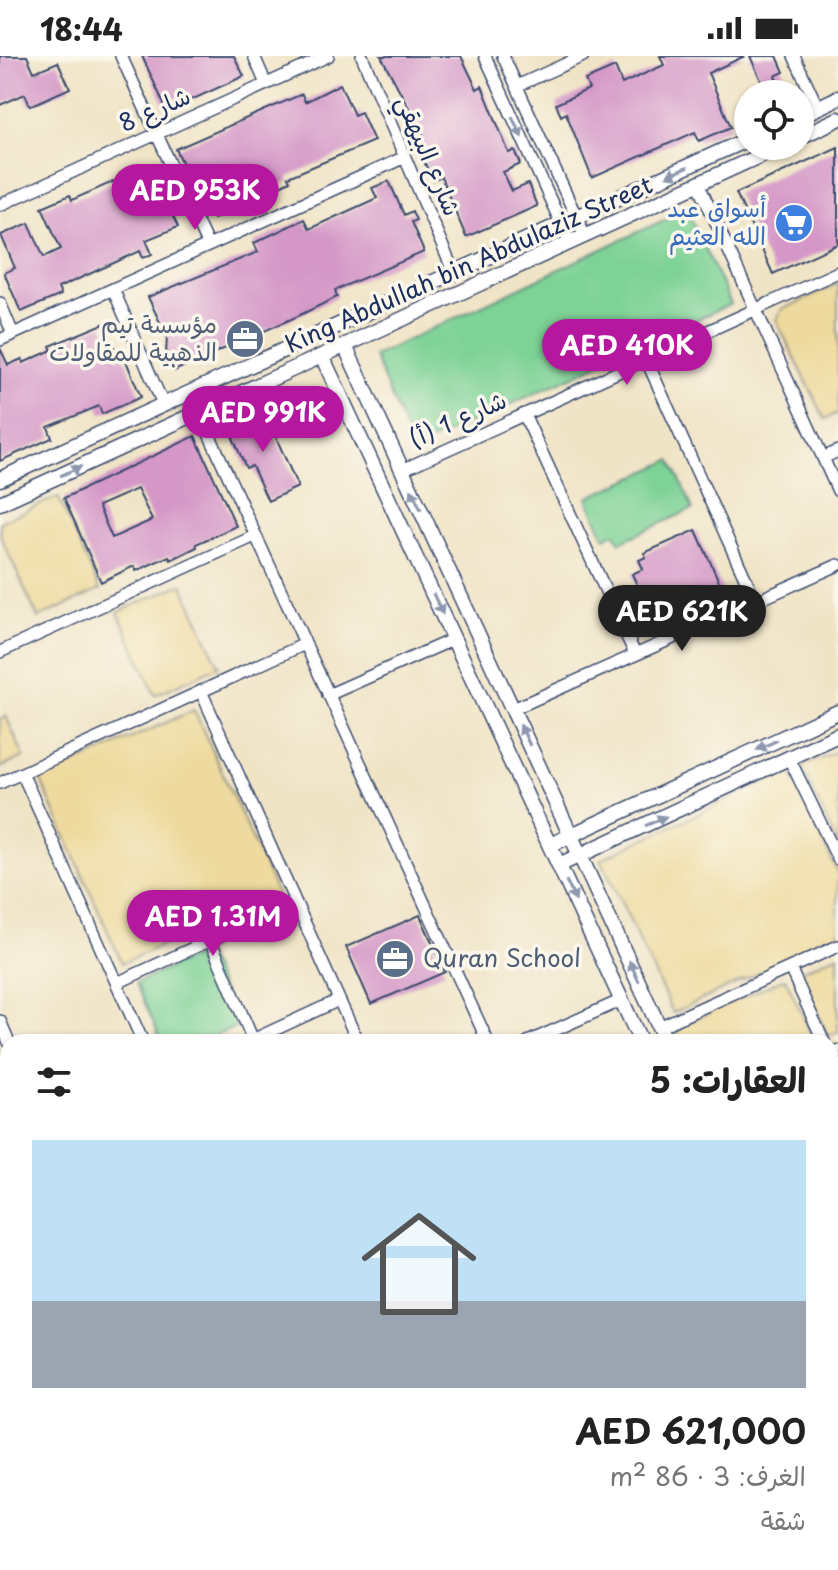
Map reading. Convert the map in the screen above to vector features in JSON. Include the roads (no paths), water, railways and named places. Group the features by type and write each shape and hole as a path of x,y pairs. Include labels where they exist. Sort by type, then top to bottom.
{"main road":[{"path":"814,110 838,98"},
{"path":"814,130 838,119"},
{"name":"King Abdullah bin Abdulaziz Street","path":"0,479 734,145"},
{"name":"King Abdullah bin Abdulaziz Street","path":"0,503 752,160"},
{"path":"345,346 662,1034"},
{"path":"322,356 637,1034"},
{"path":"550,845 838,712"},
{"path":"559,865 838,735"}],"street":[{"path":"121,56 208,246"},
{"path":"254,56 266,84"},
{"name":"شارع 8","path":"0,205 328,56"},
{"name":"شارع البيهقي","path":"362,56 454,273"},
{"path":"485,56 570,243"},
{"path":"503,56 585,236"},
{"path":"517,86 583,56"},
{"path":"794,56 818,108"},
{"path":"0,340 405,157"},
{"path":"699,185 838,491"},
{"name":"شارع 1 (أ)","path":"402,470 838,272"},
{"path":"113,289 163,404"},
{"path":"0,303 13,334"},
{"path":"646,359 756,602"},
{"path":"199,412 484,1034"},
{"path":"524,414 635,654"},
{"path":"823,458 838,451"},
{"path":"0,652 255,536"},
{"path":"513,709 838,565"},
{"path":"328,695 454,639"},
{"path":"0,783 305,644"},
{"path":"201,691 354,1034"},
{"path":"790,760 838,859"},
{"path":"22,773 139,1034"},
{"path":"117,983 295,901"},
{"path":"210,940 248,1034"},
{"path":"659,1027 838,946"},
{"path":"790,968 820,1034"},
{"path":"266,1034 339,1000"},
{"path":"546,1034 622,1000"}],"place":[{"name":"أسواق عبد الله العثيم","path":"794,223"},
{"name":"مؤسسة تيم الذهبية للمقاولات","path":"245,339"},
{"name":"Quran School","path":"395,959"}]}
